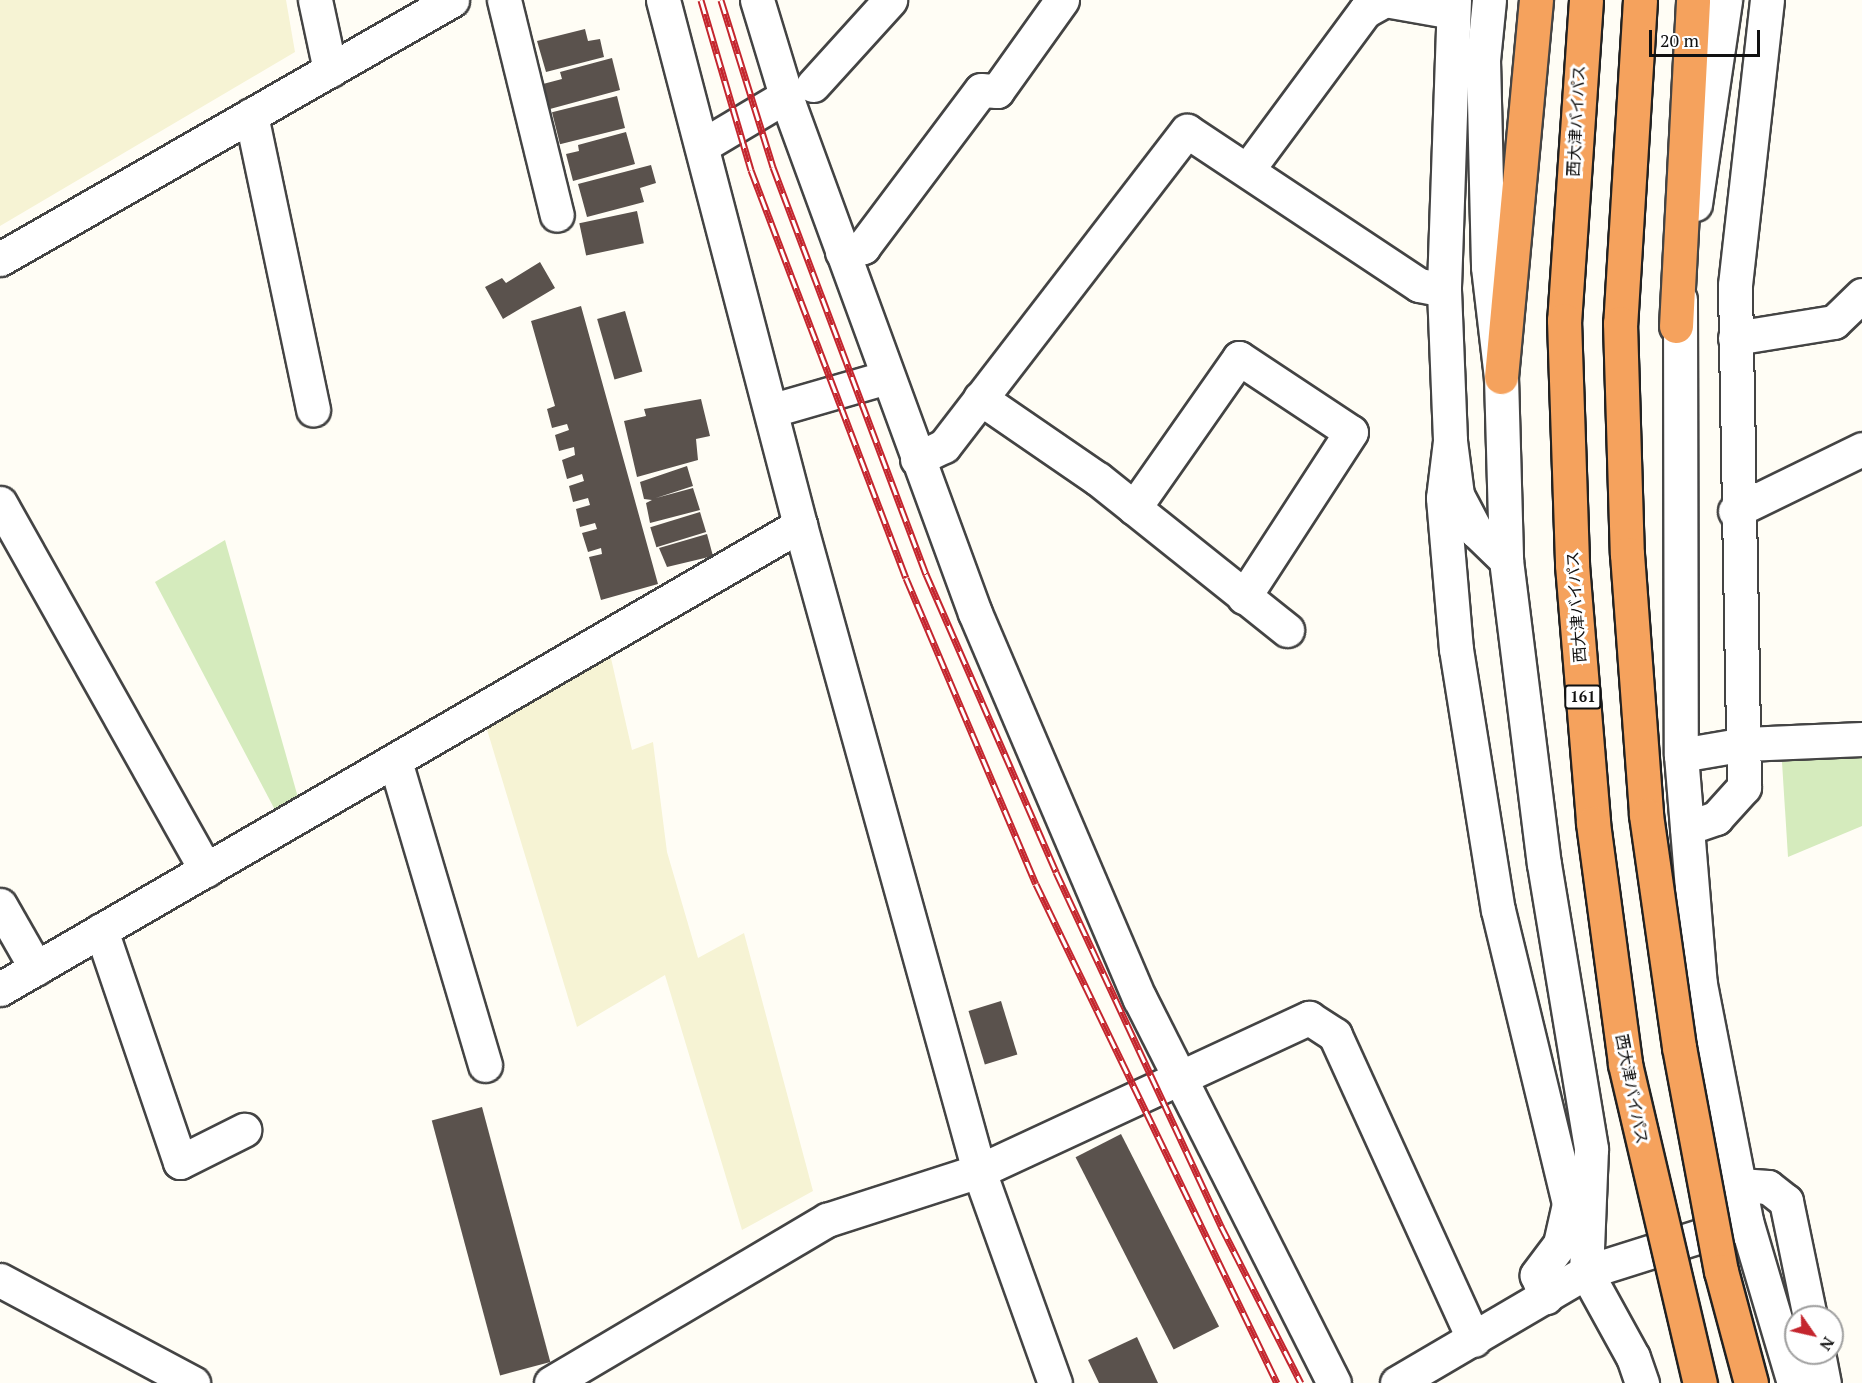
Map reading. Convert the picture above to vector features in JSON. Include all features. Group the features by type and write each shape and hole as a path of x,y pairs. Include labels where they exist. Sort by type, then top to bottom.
{"highway":[{"path":"1501,377 1536,0"},
{"name":"西大津バイパス","path":"1586,0 1564,320 1572,565 1592,812 1625,1064 1700,1383"},
{"path":"1640,0 1620,323 1627,554 1646,815 1679,1047 1721,1271 1750,1383"},
{"path":"1676,326 1693,0"}],"street":[{"path":"315,0 330,70"},
{"path":"0,259 330,70 417,9 452,0"},
{"path":"504,0 557,216"},
{"path":"663,0 773,410 800,525 979,1171 1055,1383"},
{"path":"757,0 800,90 842,252 975,613 1140,999 1334,1383"},
{"path":"702,146 800,90 890,0"},
{"path":"842,252 863,247 981,90 997,91 1062,0"},
{"path":"1248,169 1365,11 1384,0 1453,6 1444,290 1450,441 1457,495 1476,531 1506,560"},
{"path":"1488,0 1483,60 1488,267 1501,377 1506,560 1544,864 1591,1149 1586,1272 1633,1357 1642,1383"},
{"path":"1725,0 1676,326 1682,756 1700,984 1746,1221 1794,1383"},
{"path":"1687,828 1716,818 1744,787 1745,744 1735,511 1735,285 1767,0"},
{"path":"251,114 313,410"},
{"path":"917,459 944,446 1187,131 1248,169 1419,285 1444,290"},
{"path":"1735,338 1834,322 1862,295"},
{"path":"1134,508 1239,358 1351,432 1245,597"},
{"path":"773,410 887,377"},
{"path":"980,398 1134,508 1287,630"},
{"path":"1450,441 1443,498 1456,649 1498,910 1569,1204 1560,1244 1537,1275 1546,1297"},
{"path":"1735,511 1862,449"},
{"path":"0,503 206,870"},
{"path":"0,989 800,525"},
{"path":"1682,756 1745,744 1862,739"},
{"path":"395,761 485,1065"},
{"path":"0,905 36,969"},
{"path":"101,930 180,1161 244,1130"},
{"path":"551,1383 827,1220 979,1171 1309,1018 1335,1035 1474,1340"},
{"path":"1739,1185 1768,1187 1786,1201 1808,1305"},
{"path":"1397,1383 1474,1340 1586,1272 1746,1221"},
{"path":"0,1280 193,1383"},
{"path":"1820,1365 1824,1383"}],"shaded area":[{"path":"0,0 286,0 295,52 0,226"},
{"path":"610,654 632,750 653,742 667,852 698,958 744,933 813,1191 742,1230 665,975 577,1027 485,723"}],"green space":[{"path":"225,540 299,801 275,810 155,582"},
{"path":"1862,752 1862,826 1788,857 1782,762"}],"building":[{"path":"585,29 588,41 600,39 604,57 546,72 537,41"},
{"path":"612,58 620,90 550,109 543,84 562,79 560,72"},
{"path":"617,96 625,128 560,144 552,112"},
{"path":"626,132 635,164 573,181 566,154 579,151 578,145"},
{"path":"651,165 656,183 640,188 644,202 587,217 578,184"},
{"path":"637,211 644,243 586,256 579,223"},
{"path":"540,262 555,288 503,319 485,287 502,278 506,283"},
{"path":"581,306 658,584 601,600 589,557 602,554 601,548 588,552 582,533 597,529 595,523 580,527 576,509 590,505 588,498 573,502 569,486 584,481 582,474 567,479 562,460 575,455 574,447 559,451 555,435 569,430 567,424 552,428 547,409 555,406 531,321"},
{"path":"625,311 642,372 614,380 597,319"},
{"path":"701,399 710,436 696,439 698,460 637,477 624,421 646,416 644,409"},
{"path":"687,466 693,486 656,498 693,488 700,510 650,523 646,503 652,500 644,499 640,482"},
{"path":"700,512 706,532 656,547 650,527"},
{"path":"707,534 713,556 667,567 659,548"},
{"path":"1001,1001 1017,1055 985,1064 968,1011"},
{"path":"482,1107 550,1362 500,1375 432,1120"},
{"path":"1121,1134 1219,1326 1174,1350 1076,1157"},
{"path":"1137,1337 1158,1383 1099,1383 1088,1360"}],"railway":[{"path":"701,0 751,170 906,578 1036,884 1277,1383"},
{"path":"721,0 773,167 926,574 1056,872 1221,1226 1301,1383"}]}
